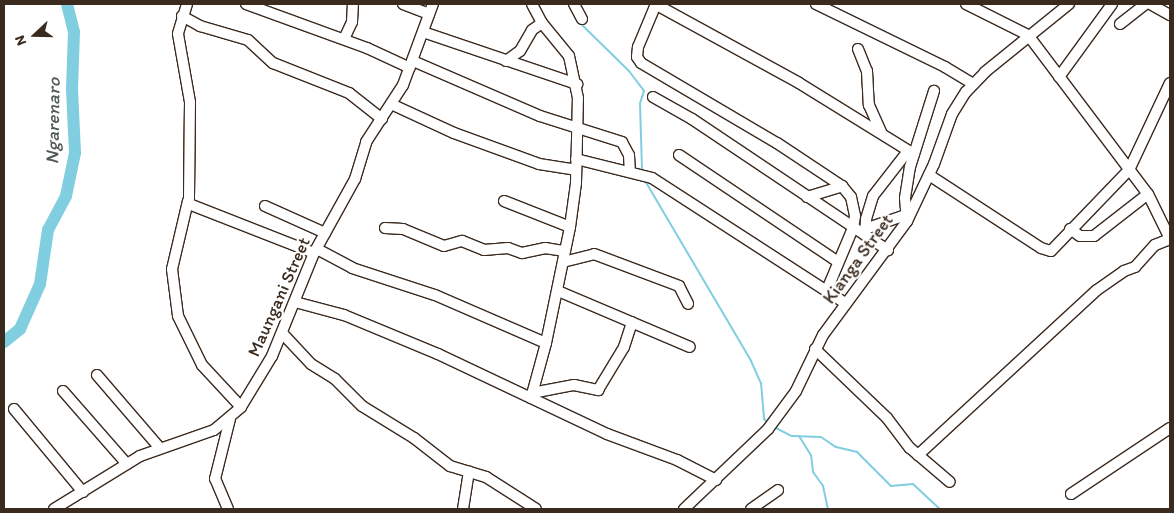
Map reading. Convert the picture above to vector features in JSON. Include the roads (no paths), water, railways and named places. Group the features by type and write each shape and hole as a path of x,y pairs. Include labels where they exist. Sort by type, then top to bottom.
{"street":[{"path":"186,4 182,16 179,44 190,116 188,201 172,269 178,316 202,364 241,407"},
{"path":"246,4 344,39 576,128 622,142 629,155 630,172"},
{"path":"344,39 352,22 352,4"},
{"path":"403,4 429,14"},
{"name":"Maungani Street","path":"54,509 127,464 159,448 214,430 230,419 241,407 282,333 316,251 355,179 366,142 391,104 411,65 433,4"},
{"path":"531,396 546,343 564,262 576,170 576,84 569,56 542,23 532,4"},
{"path":"574,4 582,19"},
{"path":"827,290 853,228 854,204 842,186 778,143 641,63 637,57 638,47 656,4 776,70 911,152"},
{"path":"816,4 945,67 973,84"},
{"path":"918,455 1097,290 1124,271 1135,267 1155,245 1170,239 1148,194 1028,35 966,4"},
{"name":"Kianga Street","path":"684,509 768,429 787,404 815,349 845,303 888,250 929,175 952,114 973,84 1028,35 1069,4"},
{"path":"1060,77 1112,4"},
{"path":"1120,24 1146,4"},
{"path":"1150,4 1170,15"},
{"path":"182,16 200,26 248,40 273,63 349,93 382,119"},
{"path":"506,61 520,51 532,30 542,23"},
{"path":"423,32 576,84"},
{"path":"858,49 867,71 871,111 883,135"},
{"path":"929,175 1046,250 1055,248 1070,229 1129,170 1170,82"},
{"path":"865,232 906,218 905,198 911,152 934,91"},
{"path":"653,97 692,119 853,228 865,232 888,250"},
{"path":"391,104 454,132 539,164 576,170"},
{"path":"865,232 873,196 911,152"},
{"path":"679,155 838,262"},
{"path":"576,160 630,172 668,188 845,303"},
{"path":"807,197 842,186"},
{"path":"1070,229 1080,236 1094,236 1148,194"},
{"path":"188,201 191,206 316,251 352,268 434,295 546,343"},
{"path":"504,201 570,227"},
{"path":"265,206 325,233"},
{"path":"385,228 403,229 444,246 462,241 484,250 508,248 522,252 545,248 566,251"},
{"path":"564,262 594,254 679,286 688,304"},
{"path":"558,291 690,348"},
{"path":"295,302 344,315 531,396 716,480"},
{"path":"531,396 574,386 598,390 624,347 632,322"},
{"path":"282,333 311,364 335,379 362,406 414,438 450,466 486,477 536,509"},
{"path":"815,349 880,411 918,455 950,482"},
{"path":"96,375 159,448"},
{"path":"63,391 127,464"},
{"path":"14,409 83,492"},
{"path":"228,509 215,479 230,419"},
{"path":"1071,494 1170,428"},
{"path":"463,509 469,471"},
{"path":"751,509 778,490"}],"waterway":[{"name":"Ngarenaro","path":"4,342 20,329 40,284 48,230 66,196 75,153 72,89 74,32 67,4"},
{"path":"579,22 629,71 644,91 640,103 642,172"},
{"path":"644,179 751,361 761,383 764,419 768,423"},
{"path":"774,427 792,436 821,437 836,447 857,452 891,486 913,484 940,509"},
{"path":"799,436 811,455 813,472 823,486 828,509"}]}
